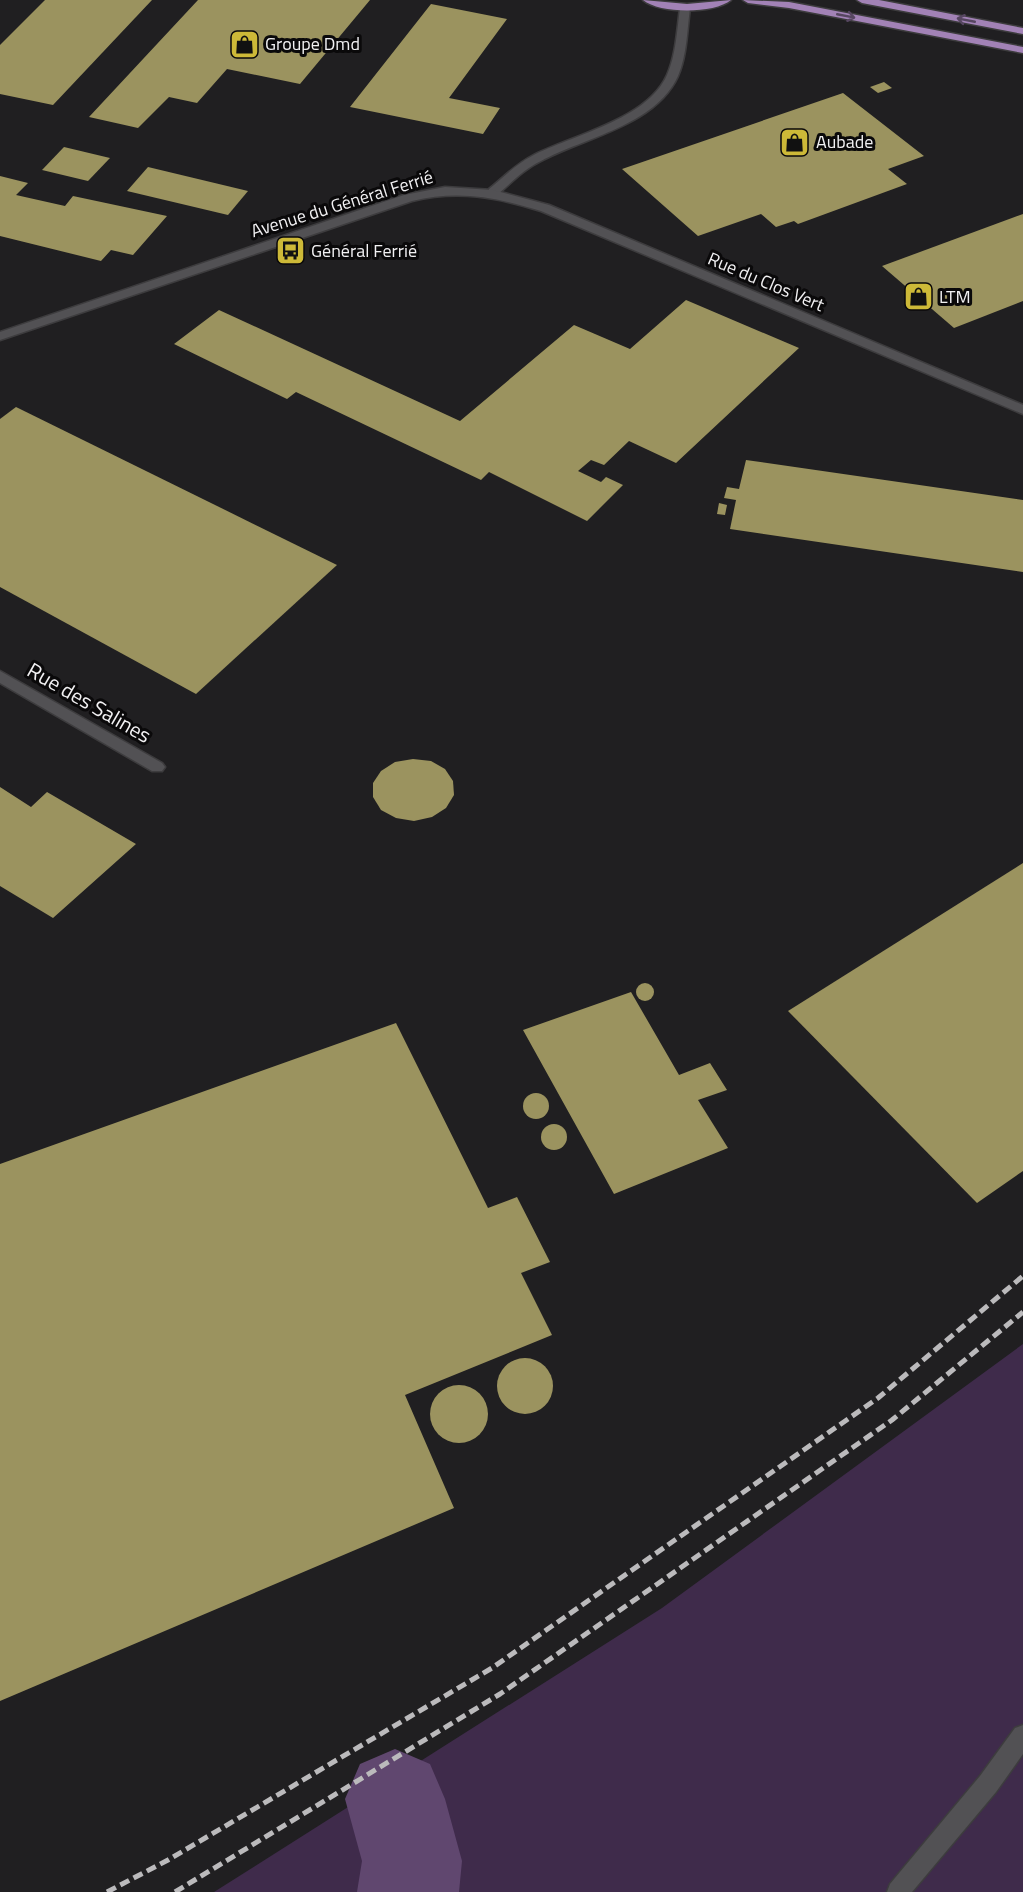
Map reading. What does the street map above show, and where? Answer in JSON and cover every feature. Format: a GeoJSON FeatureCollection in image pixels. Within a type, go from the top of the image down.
{"type":"FeatureCollection","features":[{"type":"Feature","properties":{"kind":"main road"},"geometry":{"type":"LineString","coordinates":[[648,0],[667,6],[685,8],[702,7],[726,0]]}},
{"type":"Feature","properties":{"kind":"main road"},"geometry":{"type":"LineString","coordinates":[[748,0],[789,4],[1023,51]]}},
{"type":"Feature","properties":{"kind":"main road"},"geometry":{"type":"LineString","coordinates":[[862,0],[1023,31]]}},
{"type":"Feature","properties":{"kind":"street"},"geometry":{"type":"LineString","coordinates":[[493,192],[531,161],[597,134],[659,96],[672,77],[685,8]]}},
{"type":"Feature","properties":{"kind":"street","name":"Avenue du Général Ferrié"},"geometry":{"type":"LineString","coordinates":[[0,336],[408,198],[431,192],[454,190],[493,192]]}},
{"type":"Feature","properties":{"kind":"street","name":"Rue du Clos Vert"},"geometry":{"type":"LineString","coordinates":[[493,192],[545,208],[1023,410]]}},
{"type":"Feature","properties":{"kind":"street","name":"Rue des Salines"},"geometry":{"type":"LineString","coordinates":[[0,676],[157,767]]}},
{"type":"Feature","properties":{"kind":"street"},"geometry":{"type":"LineString","coordinates":[[898,1892],[988,1784],[1023,1736]]}},
{"type":"Feature","properties":{"kind":"shaded area"},"geometry":{"type":"Polygon","coordinates":[[[1023,1344],[1023,1892],[214,1892],[662,1608],[1023,1344]]]}},
{"type":"Feature","properties":{"kind":"building"},"geometry":{"type":"Polygon","coordinates":[[[45,0],[152,0],[53,105],[0,94],[0,45],[45,0]]]}},
{"type":"Feature","properties":{"kind":"building"},"geometry":{"type":"Polygon","coordinates":[[[198,0],[370,0],[300,84],[227,69],[197,103],[169,97],[138,128],[89,117],[198,0]]]}},
{"type":"Feature","properties":{"kind":"building"},"geometry":{"type":"Polygon","coordinates":[[[431,4],[507,19],[449,98],[500,108],[483,134],[350,107],[431,4]]]}},
{"type":"Feature","properties":{"kind":"building"},"geometry":{"type":"Polygon","coordinates":[[[884,82],[892,88],[878,93],[870,87],[884,82]]]}},
{"type":"Feature","properties":{"kind":"building"},"geometry":{"type":"Polygon","coordinates":[[[843,93],[924,156],[888,169],[907,184],[798,224],[794,221],[776,227],[761,214],[698,236],[622,169],[843,93]]]}},
{"type":"Feature","properties":{"kind":"building"},"geometry":{"type":"Polygon","coordinates":[[[64,147],[110,158],[88,181],[42,170],[64,147]]]}},
{"type":"Feature","properties":{"kind":"building"},"geometry":{"type":"Polygon","coordinates":[[[148,167],[248,191],[228,215],[127,191],[148,167]]]}},
{"type":"Feature","properties":{"kind":"building"},"geometry":{"type":"Polygon","coordinates":[[[0,176],[28,183],[16,195],[65,206],[73,196],[167,216],[133,255],[111,250],[101,261],[0,236],[0,176]]]}},
{"type":"Feature","properties":{"kind":"building"},"geometry":{"type":"Polygon","coordinates":[[[1023,214],[1023,301],[954,328],[882,266],[1023,214]]]}},
{"type":"Feature","properties":{"kind":"building"},"geometry":{"type":"Polygon","coordinates":[[[686,300],[799,348],[676,463],[629,441],[604,465],[591,460],[578,471],[601,482],[606,477],[623,485],[587,521],[489,472],[481,480],[296,392],[287,399],[174,344],[219,310],[460,421],[574,325],[630,349],[686,300]]]}},
{"type":"Feature","properties":{"kind":"building"},"geometry":{"type":"Polygon","coordinates":[[[16,407],[337,565],[196,694],[0,587],[0,419],[16,407]]]}},
{"type":"Feature","properties":{"kind":"building"},"geometry":{"type":"Polygon","coordinates":[[[746,460],[1023,500],[1023,572],[730,529],[736,500],[724,498],[727,487],[739,489],[746,460]]]}},
{"type":"Feature","properties":{"kind":"building"},"geometry":{"type":"Polygon","coordinates":[[[719,503],[727,505],[725,515],[717,514],[719,503]]]}},
{"type":"Feature","properties":{"kind":"building"},"geometry":{"type":"Polygon","coordinates":[[[413,759],[431,761],[445,769],[453,781],[454,795],[446,808],[432,817],[414,821],[396,818],[381,810],[373,797],[373,783],[381,771],[395,762],[413,759]]]}},
{"type":"Feature","properties":{"kind":"building"},"geometry":{"type":"Polygon","coordinates":[[[0,787],[31,807],[47,792],[136,844],[53,918],[0,886],[0,787]]]}},
{"type":"Feature","properties":{"kind":"building"},"geometry":{"type":"Polygon","coordinates":[[[1023,863],[1023,1171],[977,1203],[788,1011],[1023,863]]]}},
{"type":"Feature","properties":{"kind":"building"},"geometry":{"type":"Polygon","coordinates":[[[645,983],[651,986],[654,992],[651,998],[645,1001],[639,998],[636,992],[639,986],[645,983]]]}},
{"type":"Feature","properties":{"kind":"building"},"geometry":{"type":"Polygon","coordinates":[[[631,992],[679,1075],[710,1063],[727,1090],[698,1100],[728,1148],[614,1194],[523,1030],[631,992]]]}},
{"type":"Feature","properties":{"kind":"building"},"geometry":{"type":"Polygon","coordinates":[[[396,1023],[488,1208],[517,1197],[550,1262],[521,1273],[552,1335],[405,1395],[454,1508],[0,1701],[0,1164],[396,1023]]]}},
{"type":"Feature","properties":{"kind":"building"},"geometry":{"type":"Polygon","coordinates":[[[536,1093],[545,1097],[549,1106],[545,1115],[536,1119],[527,1115],[523,1106],[527,1097],[536,1093]]]}},
{"type":"Feature","properties":{"kind":"building"},"geometry":{"type":"Polygon","coordinates":[[[554,1124],[563,1128],[567,1137],[563,1146],[554,1150],[545,1146],[541,1137],[545,1128],[554,1124]]]}},
{"type":"Feature","properties":{"kind":"building"},"geometry":{"type":"Polygon","coordinates":[[[520,1358],[530,1358],[545,1366],[551,1375],[553,1386],[551,1397],[545,1406],[530,1414],[520,1414],[509,1409],[502,1402],[497,1391],[497,1381],[502,1370],[509,1363],[520,1358]]]}},
{"type":"Feature","properties":{"kind":"building"},"geometry":{"type":"Polygon","coordinates":[[[459,1385],[475,1390],[483,1398],[488,1414],[483,1430],[475,1438],[459,1443],[443,1438],[435,1430],[430,1414],[435,1398],[443,1390],[459,1385]]]}},
{"type":"Feature","properties":{"kind":"waterway"},"geometry":{"type":"LineString","coordinates":[[395,1799],[412,1861],[408,1892]]}},
{"type":"Feature","properties":{"kind":"railway"},"geometry":{"type":"LineString","coordinates":[[107,1892],[168,1860],[492,1668],[878,1398],[1023,1276]]}},
{"type":"Feature","properties":{"kind":"railway"},"geometry":{"type":"LineString","coordinates":[[175,1892],[500,1694],[892,1420],[1023,1312]]}},
{"type":"Feature","properties":{"kind":"place","name":"Groupe Dmd"},"geometry":{"type":"Point","coordinates":[244,44]}},
{"type":"Feature","properties":{"kind":"place","name":"Aubade"},"geometry":{"type":"Point","coordinates":[795,142]}},
{"type":"Feature","properties":{"kind":"place","name":"Général Ferrié"},"geometry":{"type":"Point","coordinates":[290,251]}},
{"type":"Feature","properties":{"kind":"place","name":"LTM"},"geometry":{"type":"Point","coordinates":[918,297]}}]}
